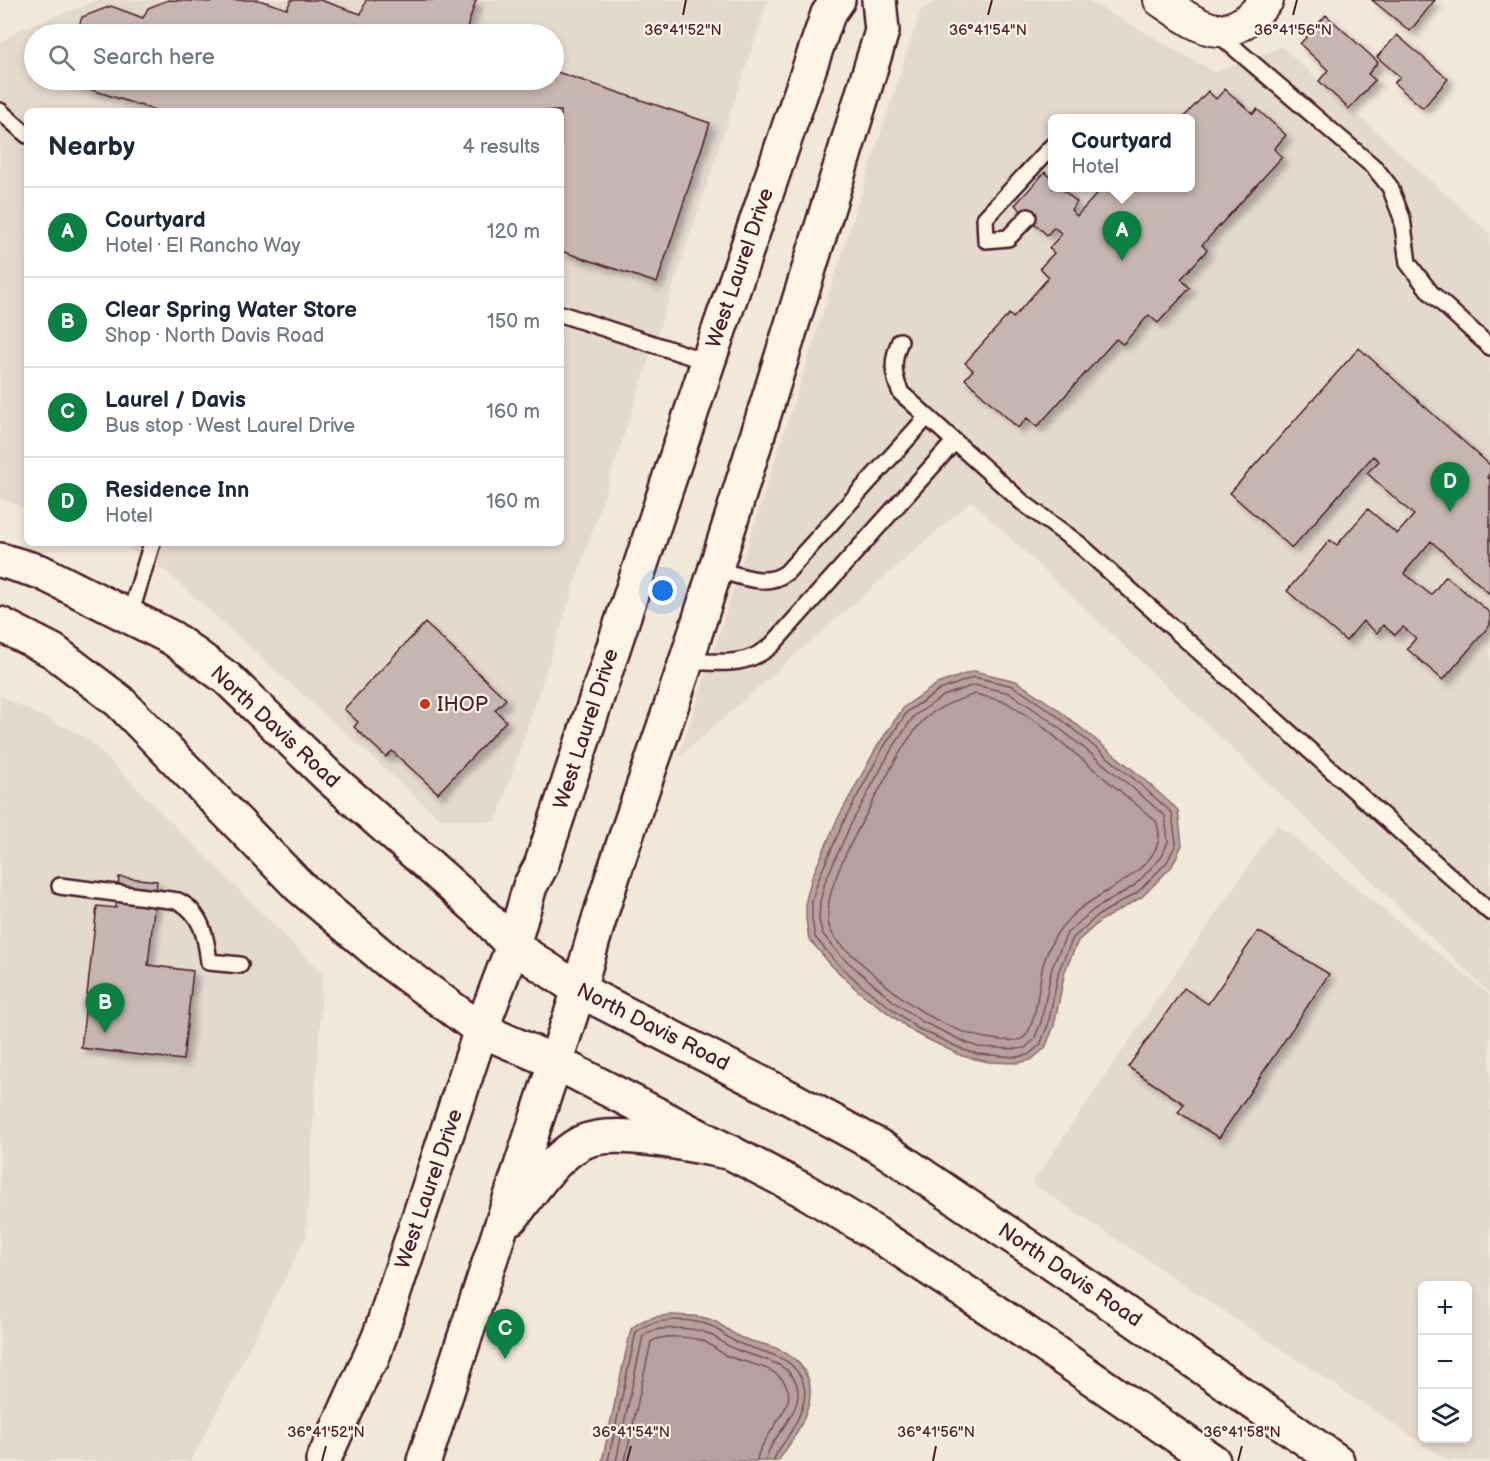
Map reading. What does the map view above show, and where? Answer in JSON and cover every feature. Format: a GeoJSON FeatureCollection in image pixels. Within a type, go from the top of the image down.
{"type":"FeatureCollection","features":[{"type":"Feature","properties":{"kind":"main road","name":"West Laurel Drive"},"geometry":{"type":"LineString","coordinates":[[340,1461],[482,1030],[513,946],[530,886],[541,866],[708,362],[828,14],[837,0]]}},
{"type":"Feature","properties":{"kind":"main road"},"geometry":{"type":"LineString","coordinates":[[424,1461],[579,990],[593,934],[686,661],[780,364],[882,31],[879,0]]}},
{"type":"Feature","properties":{"kind":"main road","name":"North Davis Road"},"geometry":{"type":"LineString","coordinates":[[0,560],[41,572],[172,638],[228,679],[329,777],[479,910],[513,946],[579,990],[882,1148],[1105,1299],[1337,1461]]}},
{"type":"Feature","properties":{"kind":"main road"},"geometry":{"type":"LineString","coordinates":[[0,624],[53,651],[119,701],[300,887],[389,962],[482,1030],[555,1062],[732,1153],[805,1191],[878,1234],[1213,1461]]}},
{"type":"Feature","properties":{"kind":"main road"},"geometry":{"type":"LineString","coordinates":[[501,1230],[560,1159],[583,1142],[614,1136],[661,1140],[732,1153]]}},
{"type":"Feature","properties":{"kind":"main road"},"geometry":{"type":"LineString","coordinates":[[323,1461],[381,1333]]}},
{"type":"Feature","properties":{"kind":"street"},"geometry":{"type":"LineString","coordinates":[[1160,0],[1199,25],[1224,31],[1245,22],[1268,0]]}},
{"type":"Feature","properties":{"kind":"lane"},"geometry":{"type":"LineString","coordinates":[[1214,30],[1375,168],[1390,187],[1402,218],[1408,263],[1430,292],[1490,347]]}},
{"type":"Feature","properties":{"kind":"lane"},"geometry":{"type":"LineString","coordinates":[[0,111],[24,132]]}},
{"type":"Feature","properties":{"kind":"lane"},"geometry":{"type":"LineString","coordinates":[[1028,217],[1008,238],[986,240],[985,218],[1048,150]]}},
{"type":"Feature","properties":{"kind":"lane"},"geometry":{"type":"LineString","coordinates":[[564,315],[708,362]]}},
{"type":"Feature","properties":{"kind":"lane"},"geometry":{"type":"LineString","coordinates":[[900,341],[893,367],[896,383],[901,393],[1022,502],[1079,544],[1490,912]]}},
{"type":"Feature","properties":{"kind":"lane"},"geometry":{"type":"LineString","coordinates":[[715,569],[758,580],[769,581],[779,578],[787,572],[927,417]]}},
{"type":"Feature","properties":{"kind":"lane"},"geometry":{"type":"LineString","coordinates":[[686,661],[743,661],[761,654],[772,645],[954,442]]}},
{"type":"Feature","properties":{"kind":"lane"},"geometry":{"type":"LineString","coordinates":[[129,618],[151,546]]}},
{"type":"Feature","properties":{"kind":"lane"},"geometry":{"type":"LineString","coordinates":[[60,886],[170,898],[185,904],[196,916],[204,933],[209,962],[240,965]]}},
{"type":"Feature","properties":{"kind":"shaded area"},"geometry":{"type":"Polygon","coordinates":[[[99,0],[768,0],[496,822],[439,818],[168,573],[126,546],[564,546],[564,108],[24,108],[24,507],[0,499],[0,43],[24,28],[24,90],[564,90],[564,24],[34,24],[99,0]]]}},
{"type":"Feature","properties":{"kind":"shaded area"},"geometry":{"type":"Polygon","coordinates":[[[941,0],[1087,0],[1215,72],[1282,47],[1490,234],[1490,993],[971,501],[679,757],[921,9],[941,0]]]}},
{"type":"Feature","properties":{"kind":"shaded area"},"geometry":{"type":"Polygon","coordinates":[[[0,696],[87,738],[323,974],[306,1237],[191,1461],[0,1461],[0,696]]]}},
{"type":"Feature","properties":{"kind":"shaded area"},"geometry":{"type":"Polygon","coordinates":[[[1277,824],[1490,995],[1490,1461],[1449,1461],[1422,1443],[1472,1443],[1472,1281],[1418,1281],[1418,1440],[1032,1183],[1277,824]]]}},
{"type":"Feature","properties":{"kind":"water"},"geometry":{"type":"Polygon","coordinates":[[[974,671],[1016,681],[1056,708],[1137,773],[1178,810],[1182,845],[1172,866],[1142,897],[1100,921],[1078,941],[1065,971],[1054,1026],[1045,1048],[1031,1060],[1017,1063],[989,1062],[962,1056],[915,1033],[857,990],[831,965],[809,939],[806,919],[806,900],[812,877],[837,820],[878,745],[904,707],[937,684],[974,671]]]}},
{"type":"Feature","properties":{"kind":"water"},"geometry":{"type":"Polygon","coordinates":[[[673,1315],[709,1319],[742,1338],[782,1351],[798,1362],[807,1375],[810,1389],[809,1403],[796,1433],[778,1461],[602,1461],[631,1329],[650,1318],[673,1315]]]}},
{"type":"Feature","properties":{"kind":"building"},"geometry":{"type":"Polygon","coordinates":[[[168,0],[212,2],[212,0],[259,0],[287,9],[291,0],[320,0],[361,14],[366,0],[476,0],[468,24],[80,24],[82,17],[111,6],[143,18],[148,8],[168,0]]]}},
{"type":"Feature","properties":{"kind":"building"},"geometry":{"type":"Polygon","coordinates":[[[1372,0],[1435,0],[1410,31],[1372,0]]]}},
{"type":"Feature","properties":{"kind":"building"},"geometry":{"type":"Polygon","coordinates":[[[1326,15],[1378,62],[1368,74],[1375,80],[1349,109],[1319,81],[1328,70],[1300,44],[1326,15]]]}},
{"type":"Feature","properties":{"kind":"building"},"geometry":{"type":"Polygon","coordinates":[[[1397,35],[1448,79],[1423,108],[1394,83],[1400,77],[1377,57],[1397,35]]]}},
{"type":"Feature","properties":{"kind":"building"},"geometry":{"type":"Polygon","coordinates":[[[564,74],[710,123],[657,283],[564,252],[564,108],[148,108],[93,90],[564,90],[564,74]]]}},
{"type":"Feature","properties":{"kind":"building"},"geometry":{"type":"Polygon","coordinates":[[[1225,89],[1253,114],[1257,109],[1286,135],[1274,149],[1282,157],[1202,245],[1207,250],[1181,279],[1190,288],[1158,323],[1149,315],[1123,344],[1116,339],[1037,427],[1027,418],[1018,428],[965,379],[973,370],[965,363],[1009,314],[1013,318],[1049,277],[1040,268],[1054,253],[1049,248],[1062,234],[1054,227],[1047,235],[1015,205],[1045,172],[1048,175],[1048,192],[1066,192],[1077,202],[1071,210],[1077,216],[1098,192],[1195,192],[1195,114],[1187,114],[1208,91],[1216,99],[1225,89]]]}},
{"type":"Feature","properties":{"kind":"building"},"geometry":{"type":"Polygon","coordinates":[[[1359,348],[1490,465],[1490,473],[1487,477],[1490,479],[1490,594],[1431,541],[1404,573],[1431,595],[1446,576],[1490,613],[1490,625],[1443,680],[1407,649],[1416,638],[1403,627],[1395,635],[1383,625],[1377,633],[1363,621],[1346,641],[1287,591],[1330,540],[1337,545],[1368,509],[1397,534],[1414,515],[1367,473],[1379,461],[1373,456],[1292,548],[1230,493],[1359,348]]]}},
{"type":"Feature","properties":{"kind":"building","name":"IHOP"},"geometry":{"type":"Polygon","coordinates":[[[425,623],[506,699],[495,710],[506,721],[438,793],[392,751],[386,757],[354,727],[358,722],[344,709],[425,623]]]}},
{"type":"Feature","properties":{"kind":"building"},"geometry":{"type":"Polygon","coordinates":[[[119,877],[157,881],[148,965],[193,971],[183,1060],[81,1048],[97,906],[116,908],[119,877]]]}},
{"type":"Feature","properties":{"kind":"building"},"geometry":{"type":"Polygon","coordinates":[[[1258,931],[1329,974],[1219,1138],[1178,1112],[1184,1104],[1128,1067],[1184,988],[1208,1004],[1258,931]]]}},
{"type":"Feature","properties":{"kind":"place","name":"Courtyard"},"geometry":{"type":"Point","coordinates":[1122,261]}},
{"type":"Feature","properties":{"kind":"place","name":"Residence Inn"},"geometry":{"type":"Point","coordinates":[1450,512]}},
{"type":"Feature","properties":{"kind":"place","name":"IHOP"},"geometry":{"type":"Point","coordinates":[425,704]}},
{"type":"Feature","properties":{"kind":"place","name":"Clear Spring Water Store"},"geometry":{"type":"Point","coordinates":[105,1033]}},
{"type":"Feature","properties":{"kind":"place","name":"Laurel / Davis"},"geometry":{"type":"Point","coordinates":[505,1359]}}]}
